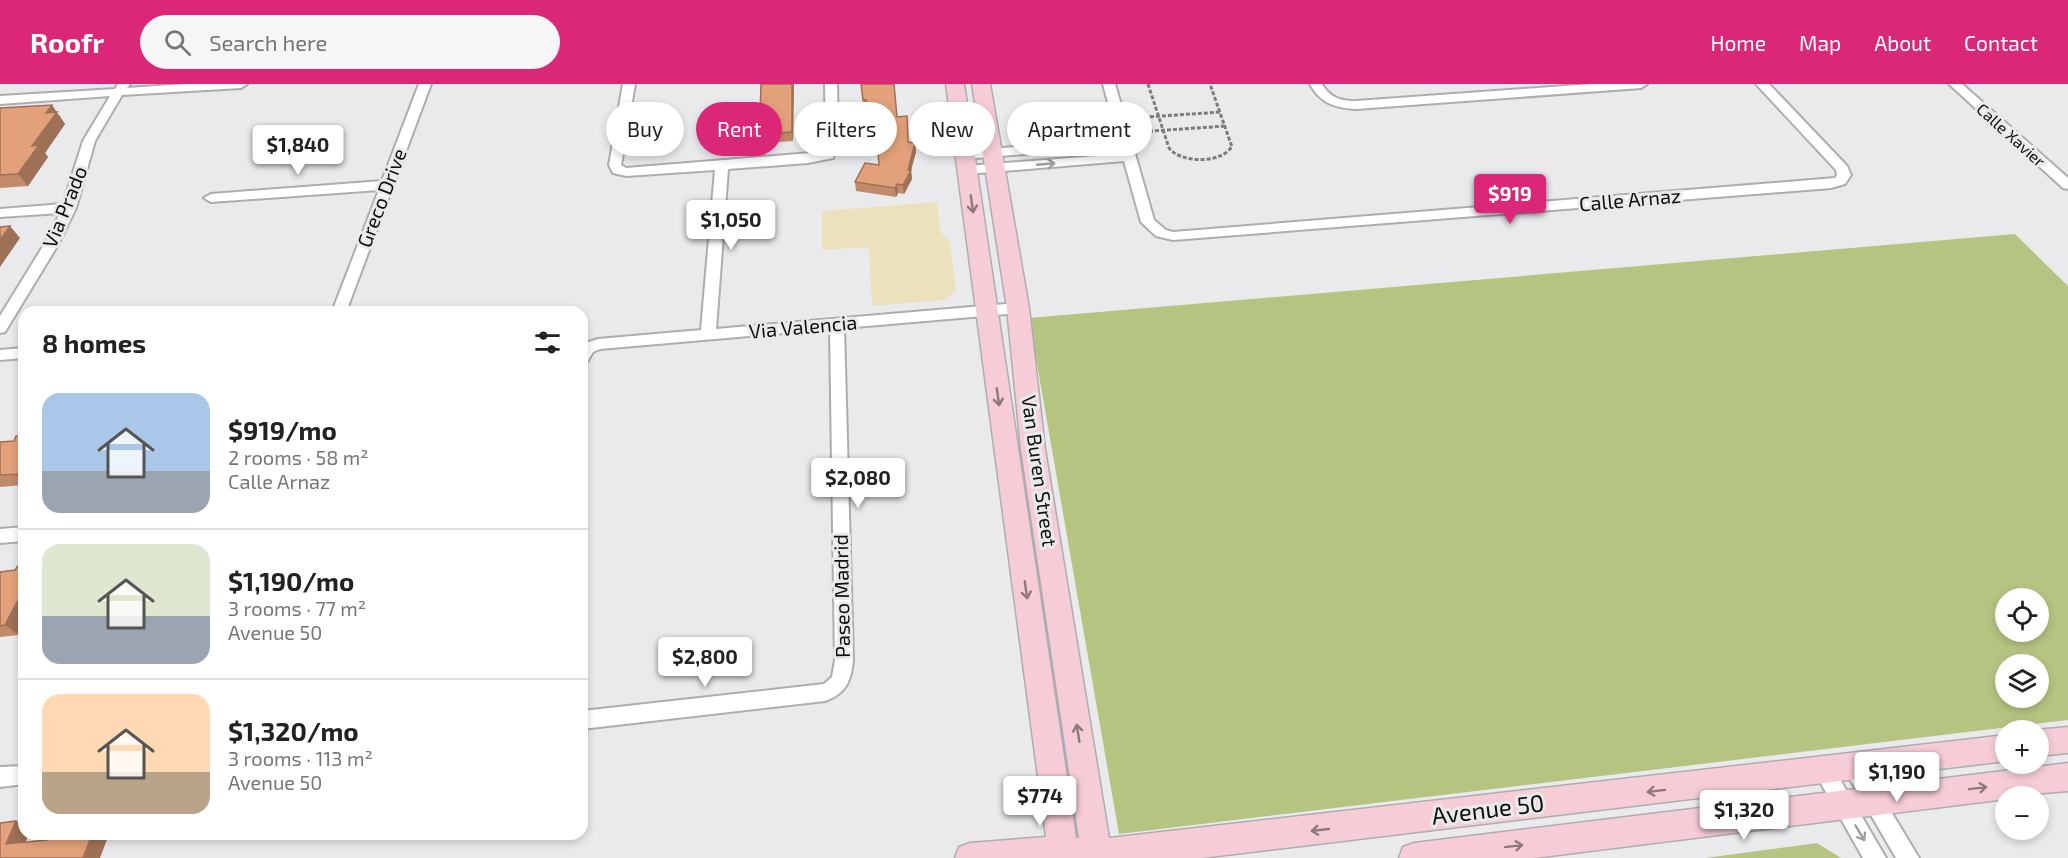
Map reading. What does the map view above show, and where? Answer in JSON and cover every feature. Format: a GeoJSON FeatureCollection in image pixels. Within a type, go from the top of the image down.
{"type":"FeatureCollection","features":[{"type":"Feature","properties":{"kind":"street"},"geometry":{"type":"LineString","coordinates":[[0,100],[122,88],[241,84]]}},
{"type":"Feature","properties":{"kind":"street","name":"Greco Drive"},"geometry":{"type":"LineString","coordinates":[[341,306],[425,84]]}},
{"type":"Feature","properties":{"kind":"street"},"geometry":{"type":"LineString","coordinates":[[629,84],[615,165],[618,170],[632,171],[808,159],[828,155],[832,143],[831,84]]}},
{"type":"Feature","properties":{"kind":"street","name":"Van Buren Street"},"geometry":{"type":"LineString","coordinates":[[955,84],[1064,855]]}},
{"type":"Feature","properties":{"kind":"street","name":"Van Buren Street"},"geometry":{"type":"LineString","coordinates":[[981,84],[1018,308],[1033,449],[1097,856]]}},
{"type":"Feature","properties":{"kind":"street"},"geometry":{"type":"LineString","coordinates":[[1108,84],[1114,102]]}},
{"type":"Feature","properties":{"kind":"street"},"geometry":{"type":"LineString","coordinates":[[1316,84],[1325,99],[1356,105],[1641,84]]}},
{"type":"Feature","properties":{"kind":"street","name":"Calle Arnaz"},"geometry":{"type":"LineString","coordinates":[[1130,157],[1148,222],[1161,233],[1173,236],[1819,185],[1840,181],[1844,176],[1842,169],[1762,84]]}},
{"type":"Feature","properties":{"kind":"street","name":"Calle Xavier"},"geometry":{"type":"LineString","coordinates":[[1955,84],[2068,185]]}},
{"type":"Feature","properties":{"kind":"street","name":"Via Prado"},"geometry":{"type":"LineString","coordinates":[[0,328],[39,267],[69,208],[89,141],[122,88]]}},
{"type":"Feature","properties":{"kind":"street"},"geometry":{"type":"LineString","coordinates":[[994,160],[1018,156]]}},
{"type":"Feature","properties":{"kind":"street"},"geometry":{"type":"LineString","coordinates":[[966,162],[1130,157]]}},
{"type":"Feature","properties":{"kind":"street"},"geometry":{"type":"LineString","coordinates":[[708,335],[722,165]]}},
{"type":"Feature","properties":{"kind":"street"},"geometry":{"type":"LineString","coordinates":[[211,198],[387,185]]}},
{"type":"Feature","properties":{"kind":"street"},"geometry":{"type":"LineString","coordinates":[[0,213],[69,208]]}},
{"type":"Feature","properties":{"kind":"street","name":"Via Valencia"},"geometry":{"type":"LineString","coordinates":[[588,351],[598,344],[1018,308]]}},
{"type":"Feature","properties":{"kind":"street","name":"Paseo Madrid"},"geometry":{"type":"LineString","coordinates":[[588,719],[808,696],[826,693],[838,686],[843,676],[844,660],[837,324]]}},
{"type":"Feature","properties":{"kind":"street"},"geometry":{"type":"LineString","coordinates":[[0,355],[18,354]]}},
{"type":"Feature","properties":{"kind":"street"},"geometry":{"type":"LineString","coordinates":[[0,536],[18,534]]}},
{"type":"Feature","properties":{"kind":"street"},"geometry":{"type":"LineString","coordinates":[[2049,742],[2068,740]]}},
{"type":"Feature","properties":{"kind":"street","name":"Avenue 50"},"geometry":{"type":"LineString","coordinates":[[970,858],[1032,851],[1097,856],[1995,749]]}},
{"type":"Feature","properties":{"kind":"street"},"geometry":{"type":"LineString","coordinates":[[1839,769],[1874,802],[1908,858]]}},
{"type":"Feature","properties":{"kind":"street"},"geometry":{"type":"LineString","coordinates":[[1839,769],[1844,805],[1875,858]]}},
{"type":"Feature","properties":{"kind":"street"},"geometry":{"type":"LineString","coordinates":[[0,777],[18,776]]}},
{"type":"Feature","properties":{"kind":"street","name":"Avenue 50"},"geometry":{"type":"LineString","coordinates":[[1414,858],[2068,777]]}},
{"type":"Feature","properties":{"kind":"path"},"geometry":{"type":"LineString","coordinates":[[1148,84],[1169,148],[1173,153],[1191,159],[1221,156],[1232,147],[1210,84]]}},
{"type":"Feature","properties":{"kind":"path"},"geometry":{"type":"LineString","coordinates":[[1152,116],[1221,112]]}},
{"type":"Feature","properties":{"kind":"path"},"geometry":{"type":"LineString","coordinates":[[1152,132],[1226,126]]}},
{"type":"Feature","properties":{"kind":"green space"},"geometry":{"type":"Polygon","coordinates":[[[2015,234],[2068,286],[2068,720],[2049,722],[2049,720],[1995,720],[1995,729],[1119,834],[1029,318],[2015,234]]]}},
{"type":"Feature","properties":{"kind":"green space"},"geometry":{"type":"Polygon","coordinates":[[[1817,843],[1841,858],[1705,858],[1817,843]]]}},
{"type":"Feature","properties":{"kind":"sand"},"geometry":{"type":"Polygon","coordinates":[[[937,202],[940,231],[950,243],[956,290],[945,300],[872,306],[869,247],[822,250],[822,211],[937,202]]]}},
{"type":"Feature","properties":{"kind":"building"},"geometry":{"type":"Polygon","coordinates":[[[761,84],[792,84],[792,132],[782,133],[782,102],[760,102],[761,84]]]}},
{"type":"Feature","properties":{"kind":"building"},"geometry":{"type":"Polygon","coordinates":[[[861,84],[894,84],[896,102],[863,100],[861,84]]]}},
{"type":"Feature","properties":{"kind":"building"},"geometry":{"type":"Polygon","coordinates":[[[52,105],[46,113],[57,112],[32,146],[39,145],[18,174],[0,175],[0,108],[52,105]]]}},
{"type":"Feature","properties":{"kind":"building"},"geometry":{"type":"Polygon","coordinates":[[[907,116],[909,156],[912,156],[908,170],[911,170],[903,185],[897,184],[895,188],[855,182],[865,163],[879,165],[878,156],[897,156],[897,117],[907,116]]]}},
{"type":"Feature","properties":{"kind":"building"},"geometry":{"type":"Polygon","coordinates":[[[10,226],[0,240],[0,227],[10,226]]]}},
{"type":"Feature","properties":{"kind":"building"},"geometry":{"type":"Polygon","coordinates":[[[18,436],[18,474],[0,475],[0,442],[14,441],[18,436]]]}},
{"type":"Feature","properties":{"kind":"building"},"geometry":{"type":"Polygon","coordinates":[[[18,566],[18,602],[5,625],[0,626],[0,572],[15,570],[18,566]]]}},
{"type":"Feature","properties":{"kind":"building"},"geometry":{"type":"Polygon","coordinates":[[[16,821],[6,844],[47,840],[90,840],[83,858],[0,858],[0,823],[16,821]]]}}]}
